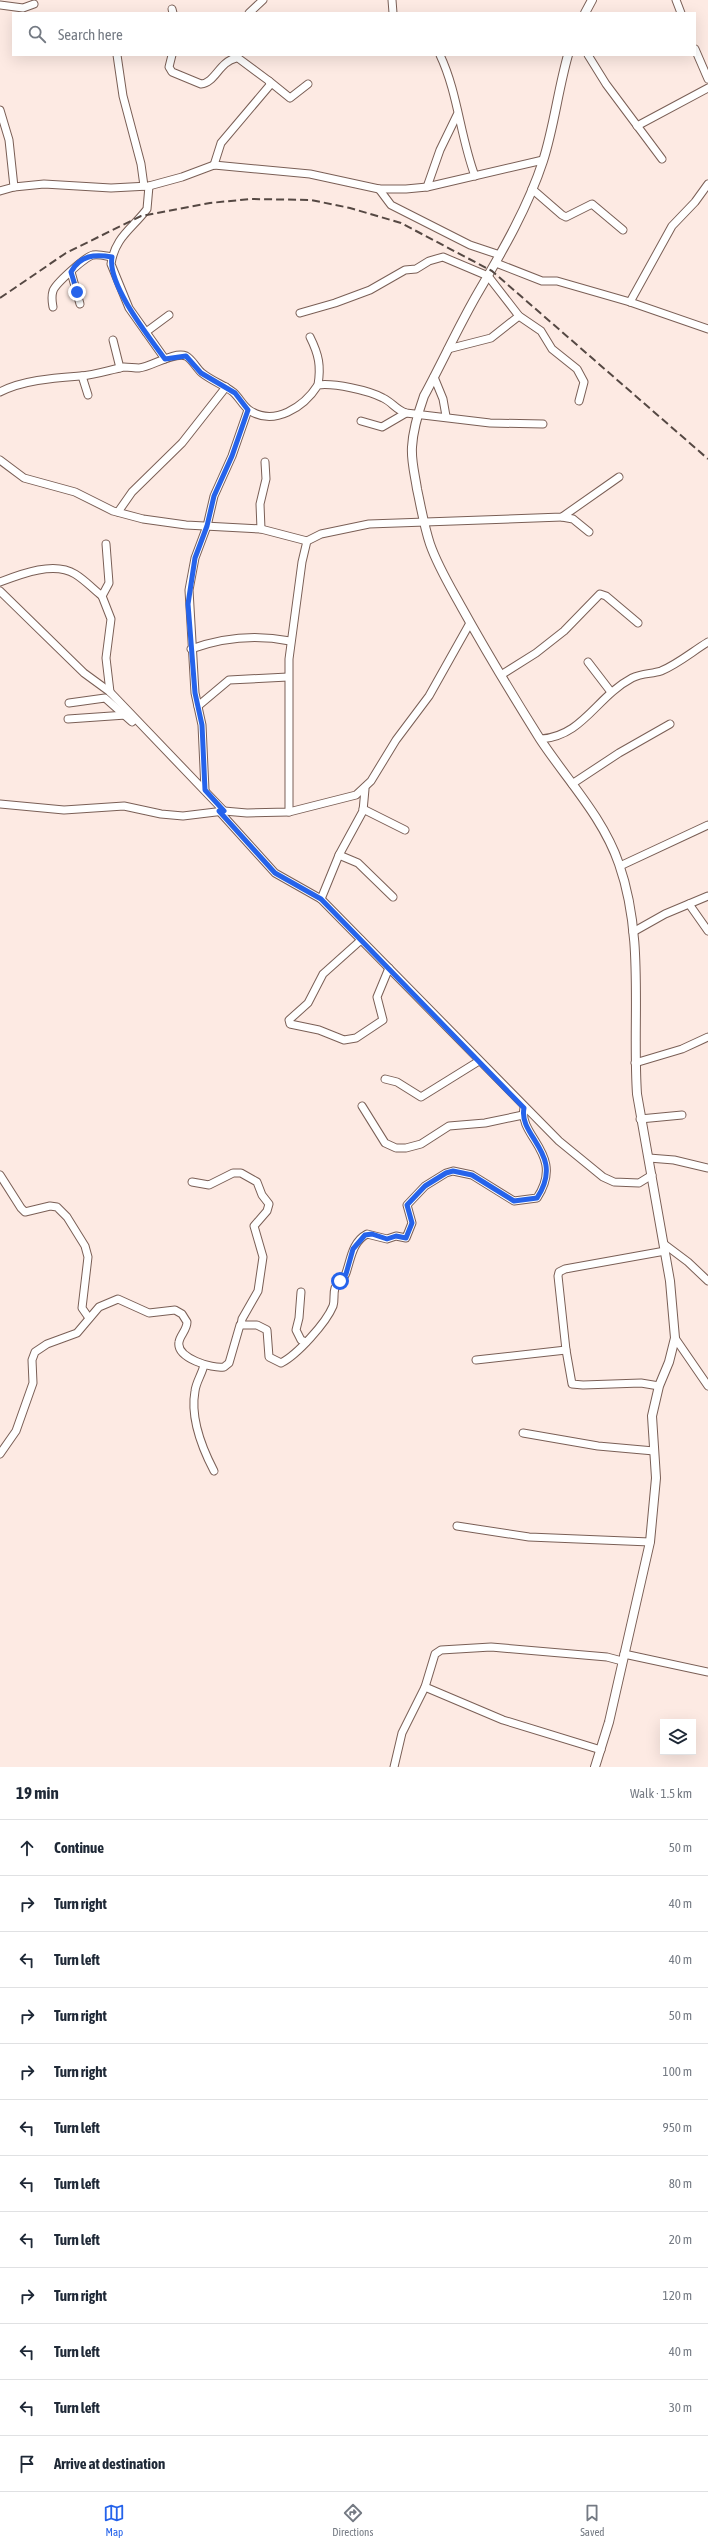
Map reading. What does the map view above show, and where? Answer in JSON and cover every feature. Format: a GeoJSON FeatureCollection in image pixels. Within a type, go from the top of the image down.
{"type":"FeatureCollection","features":[{"type":"Feature","properties":{"kind":"main road"},"geometry":{"type":"LineString","coordinates":[[586,12],[592,0]]}},
{"type":"Feature","properties":{"kind":"main road"},"geometry":{"type":"LineString","coordinates":[[568,56],[559,85],[543,160],[532,189],[496,263],[448,349],[417,413],[411,450],[423,520],[430,545],[470,623],[501,675],[541,739],[595,816],[613,848],[620,866],[633,932],[637,982],[635,1063],[640,1119],[649,1158],[664,1247],[674,1310],[675,1338],[669,1362],[659,1386],[652,1416],[656,1492],[650,1542],[609,1722],[595,1767]]}},
{"type":"Feature","properties":{"kind":"street"},"geometry":{"type":"LineString","coordinates":[[250,12],[263,0]]}},
{"type":"Feature","properties":{"kind":"street"},"geometry":{"type":"LineString","coordinates":[[392,0],[393,12]]}},
{"type":"Feature","properties":{"kind":"street"},"geometry":{"type":"LineString","coordinates":[[676,0],[681,12]]}},
{"type":"Feature","properties":{"kind":"street"},"geometry":{"type":"LineString","coordinates":[[0,5],[23,8],[34,4]]}},
{"type":"Feature","properties":{"kind":"street"},"geometry":{"type":"LineString","coordinates":[[696,51],[706,69],[708,79]]}},
{"type":"Feature","properties":{"kind":"street"},"geometry":{"type":"LineString","coordinates":[[117,56],[123,96],[147,186],[147,209],[128,227],[112,257],[111,264],[129,308],[165,359]]}},
{"type":"Feature","properties":{"kind":"street"},"geometry":{"type":"LineString","coordinates":[[172,56],[169,67],[172,72],[201,84],[208,81],[224,63],[235,57],[290,98],[308,84]]}},
{"type":"Feature","properties":{"kind":"street"},"geometry":{"type":"LineString","coordinates":[[440,56],[451,78],[457,115],[475,176]]}},
{"type":"Feature","properties":{"kind":"street"},"geometry":{"type":"LineString","coordinates":[[589,56],[637,126],[662,159]]}},
{"type":"Feature","properties":{"kind":"street"},"geometry":{"type":"LineString","coordinates":[[214,165],[221,143],[268,88],[269,82]]}},
{"type":"Feature","properties":{"kind":"street"},"geometry":{"type":"LineString","coordinates":[[637,126],[708,88]]}},
{"type":"Feature","properties":{"kind":"street"},"geometry":{"type":"LineString","coordinates":[[0,113],[9,140],[14,187]]}},
{"type":"Feature","properties":{"kind":"street"},"geometry":{"type":"LineString","coordinates":[[427,187],[440,150],[457,115]]}},
{"type":"Feature","properties":{"kind":"street"},"geometry":{"type":"LineString","coordinates":[[0,191],[14,187],[44,184],[111,188],[147,186],[182,177],[214,165],[310,174],[379,189],[427,187],[543,160]]}},
{"type":"Feature","properties":{"kind":"street"},"geometry":{"type":"LineString","coordinates":[[630,302],[672,226],[695,202],[708,184]]}},
{"type":"Feature","properties":{"kind":"street"},"geometry":{"type":"LineString","coordinates":[[379,189],[391,205],[470,245],[500,255]]}},
{"type":"Feature","properties":{"kind":"street"},"geometry":{"type":"LineString","coordinates":[[532,189],[566,217],[592,204],[623,230]]}},
{"type":"Feature","properties":{"kind":"street"},"geometry":{"type":"LineString","coordinates":[[53,307],[51,298],[54,288],[71,272],[77,264],[90,256],[112,257]]}},
{"type":"Feature","properties":{"kind":"street"},"geometry":{"type":"LineString","coordinates":[[300,313],[336,303],[370,290],[405,270],[416,269],[438,258],[451,260],[488,276],[519,316],[541,331],[552,349],[582,375],[584,382],[579,401]]}},
{"type":"Feature","properties":{"kind":"street"},"geometry":{"type":"LineString","coordinates":[[496,263],[542,281],[557,281],[630,302],[708,329]]}},
{"type":"Feature","properties":{"kind":"street"},"geometry":{"type":"LineString","coordinates":[[71,272],[80,304]]}},
{"type":"Feature","properties":{"kind":"street"},"geometry":{"type":"LineString","coordinates":[[146,332],[170,315]]}},
{"type":"Feature","properties":{"kind":"street"},"geometry":{"type":"LineString","coordinates":[[448,349],[491,338],[519,316]]}},
{"type":"Feature","properties":{"kind":"street"},"geometry":{"type":"LineString","coordinates":[[0,392],[16,386],[63,377],[82,376],[120,368],[144,367],[165,359],[186,356],[201,373],[226,387],[248,410],[266,417],[282,414],[307,400],[318,385],[321,367],[318,352],[310,338]]}},
{"type":"Feature","properties":{"kind":"street"},"geometry":{"type":"LineString","coordinates":[[113,340],[120,368]]}},
{"type":"Feature","properties":{"kind":"street"},"geometry":{"type":"LineString","coordinates":[[82,376],[88,395]]}},
{"type":"Feature","properties":{"kind":"street"},"geometry":{"type":"LineString","coordinates":[[434,377],[443,399],[446,416]]}},
{"type":"Feature","properties":{"kind":"street"},"geometry":{"type":"LineString","coordinates":[[318,385],[332,384],[384,398],[398,411],[406,413],[446,416],[490,423],[543,424]]}},
{"type":"Feature","properties":{"kind":"street"},"geometry":{"type":"LineString","coordinates":[[118,512],[132,492],[182,442],[226,387]]}},
{"type":"Feature","properties":{"kind":"street"},"geometry":{"type":"LineString","coordinates":[[205,790],[202,725],[198,706],[191,649],[188,590],[195,558],[207,526],[214,496],[232,456],[248,410]]}},
{"type":"Feature","properties":{"kind":"street"},"geometry":{"type":"LineString","coordinates":[[361,421],[382,427],[406,413]]}},
{"type":"Feature","properties":{"kind":"street"},"geometry":{"type":"LineString","coordinates":[[0,460],[24,478],[75,492],[118,512],[143,519],[207,526],[261,529],[307,541],[321,534],[369,524],[423,520],[562,517],[573,519],[589,532]]}},
{"type":"Feature","properties":{"kind":"street"},"geometry":{"type":"LineString","coordinates":[[261,529],[260,504],[266,479],[265,462]]}},
{"type":"Feature","properties":{"kind":"street"},"geometry":{"type":"LineString","coordinates":[[562,517],[619,477]]}},
{"type":"Feature","properties":{"kind":"street"},"geometry":{"type":"LineString","coordinates":[[289,812],[288,676],[290,641],[307,541]]}},
{"type":"Feature","properties":{"kind":"street"},"geometry":{"type":"LineString","coordinates":[[102,596],[109,582],[106,544]]}},
{"type":"Feature","properties":{"kind":"street"},"geometry":{"type":"LineString","coordinates":[[0,582],[30,572],[62,570],[74,574],[102,596],[110,619],[106,658],[110,692]]}},
{"type":"Feature","properties":{"kind":"street"},"geometry":{"type":"LineString","coordinates":[[0,591],[84,673],[110,692],[205,790],[221,811],[275,873],[321,899],[479,1061],[523,1112],[603,1178],[628,1184],[639,1183],[652,1175]]}},
{"type":"Feature","properties":{"kind":"street"},"geometry":{"type":"LineString","coordinates":[[501,675],[536,653],[564,631],[600,594],[606,596],[638,623]]}},
{"type":"Feature","properties":{"kind":"street"},"geometry":{"type":"LineString","coordinates":[[0,804],[64,810],[124,806],[161,814],[183,816],[221,811],[247,813],[289,812],[356,795],[365,789],[396,740],[429,696],[470,623]]}},
{"type":"Feature","properties":{"kind":"street"},"geometry":{"type":"LineString","coordinates":[[191,649],[240,637],[271,637],[290,641]]}},
{"type":"Feature","properties":{"kind":"street"},"geometry":{"type":"LineString","coordinates":[[541,739],[562,736],[571,731],[611,692],[632,678],[668,667],[708,642]]}},
{"type":"Feature","properties":{"kind":"street"},"geometry":{"type":"LineString","coordinates":[[588,662],[611,692]]}},
{"type":"Feature","properties":{"kind":"street"},"geometry":{"type":"LineString","coordinates":[[198,706],[229,680],[288,676]]}},
{"type":"Feature","properties":{"kind":"street"},"geometry":{"type":"LineString","coordinates":[[69,702],[105,698],[138,725],[142,725]]}},
{"type":"Feature","properties":{"kind":"street"},"geometry":{"type":"LineString","coordinates":[[68,719],[126,716]]}},
{"type":"Feature","properties":{"kind":"street"},"geometry":{"type":"LineString","coordinates":[[572,784],[625,749],[670,724]]}},
{"type":"Feature","properties":{"kind":"street"},"geometry":{"type":"LineString","coordinates":[[321,899],[339,855],[363,809],[365,789]]}},
{"type":"Feature","properties":{"kind":"street"},"geometry":{"type":"LineString","coordinates":[[363,809],[405,830]]}},
{"type":"Feature","properties":{"kind":"street"},"geometry":{"type":"LineString","coordinates":[[620,866],[708,825]]}},
{"type":"Feature","properties":{"kind":"street"},"geometry":{"type":"LineString","coordinates":[[339,855],[358,863],[393,897]]}},
{"type":"Feature","properties":{"kind":"street"},"geometry":{"type":"LineString","coordinates":[[633,932],[665,914],[708,896]]}},
{"type":"Feature","properties":{"kind":"street"},"geometry":{"type":"LineString","coordinates":[[689,904],[708,931]]}},
{"type":"Feature","properties":{"kind":"street"},"geometry":{"type":"LineString","coordinates":[[361,940],[323,974],[308,1003],[290,1020],[290,1024],[319,1030],[344,1040],[356,1038],[375,1027],[383,1020],[377,997],[389,968]]}},
{"type":"Feature","properties":{"kind":"street"},"geometry":{"type":"LineString","coordinates":[[635,1063],[682,1049],[708,1037]]}},
{"type":"Feature","properties":{"kind":"street"},"geometry":{"type":"LineString","coordinates":[[385,1079],[397,1082],[421,1097],[479,1061]]}},
{"type":"Feature","properties":{"kind":"street"},"geometry":{"type":"LineString","coordinates":[[362,1106],[385,1143],[396,1148],[406,1148],[421,1144],[449,1126],[485,1123],[523,1112]]}},
{"type":"Feature","properties":{"kind":"street"},"geometry":{"type":"LineString","coordinates":[[242,1325],[265,1327],[267,1334],[268,1354],[271,1360],[278,1363],[284,1362],[313,1336],[327,1317],[333,1307],[335,1288],[346,1274],[353,1249],[362,1237],[367,1234],[387,1239],[396,1236],[406,1238],[412,1223],[407,1205],[425,1186],[446,1173],[458,1171],[472,1175],[514,1201],[537,1198],[545,1181],[544,1161],[541,1148],[523,1112]]}},
{"type":"Feature","properties":{"kind":"street"},"geometry":{"type":"LineString","coordinates":[[640,1119],[682,1115]]}},
{"type":"Feature","properties":{"kind":"street"},"geometry":{"type":"LineString","coordinates":[[649,1158],[674,1160],[708,1168]]}},
{"type":"Feature","properties":{"kind":"street"},"geometry":{"type":"LineString","coordinates":[[0,1454],[16,1431],[33,1383],[32,1360],[34,1352],[47,1344],[78,1333],[99,1307],[118,1299],[149,1313],[175,1310],[182,1314],[187,1322],[179,1340],[180,1349],[185,1356],[216,1369],[226,1366],[242,1325],[242,1319],[258,1291],[263,1257],[254,1226],[270,1208],[269,1204],[262,1195],[257,1182],[242,1172],[233,1173],[209,1185],[192,1182]]}},
{"type":"Feature","properties":{"kind":"street"},"geometry":{"type":"LineString","coordinates":[[0,1175],[25,1212],[50,1206],[57,1207],[82,1239],[88,1257],[82,1308],[89,1318]]}},
{"type":"Feature","properties":{"kind":"street"},"geometry":{"type":"LineString","coordinates":[[659,1386],[641,1383],[575,1385],[571,1381],[559,1297],[559,1272],[664,1247],[688,1262],[708,1281]]}},
{"type":"Feature","properties":{"kind":"street"},"geometry":{"type":"LineString","coordinates":[[300,1292],[299,1318],[296,1330],[302,1340],[306,1342]]}},
{"type":"Feature","properties":{"kind":"street"},"geometry":{"type":"LineString","coordinates":[[675,1338],[708,1386]]}},
{"type":"Feature","properties":{"kind":"street"},"geometry":{"type":"LineString","coordinates":[[476,1360],[566,1350]]}},
{"type":"Feature","properties":{"kind":"street"},"geometry":{"type":"LineString","coordinates":[[204,1365],[194,1392],[194,1412],[198,1432],[214,1471]]}},
{"type":"Feature","properties":{"kind":"street"},"geometry":{"type":"LineString","coordinates":[[523,1433],[598,1446],[654,1451]]}},
{"type":"Feature","properties":{"kind":"street"},"geometry":{"type":"LineString","coordinates":[[457,1526],[529,1537],[650,1542]]}},
{"type":"Feature","properties":{"kind":"street"},"geometry":{"type":"LineString","coordinates":[[394,1767],[402,1733],[425,1687],[435,1654],[449,1649],[491,1647],[607,1657],[623,1657],[708,1672]]}},
{"type":"Feature","properties":{"kind":"street"},"geometry":{"type":"LineString","coordinates":[[425,1687],[502,1720],[600,1750]]}},
{"type":"Feature","properties":{"kind":"railway"},"geometry":{"type":"LineString","coordinates":[[0,298],[66,253],[141,216],[210,203],[250,199],[311,200],[350,208],[401,223],[492,271],[708,459]]}},
{"type":"Feature","properties":{"kind":"route"},"geometry":{"type":"LineString","coordinates":[[77,292],[71,272],[77,264],[90,256],[97,254],[112,257],[112,270],[129,308],[165,359],[180,356],[188,357],[201,373],[235,393],[248,410],[232,456],[214,496],[207,526],[195,558],[188,590],[195,693],[204,739],[205,790],[224,811],[219,811],[275,873],[299,885],[321,899],[524,1108],[524,1120],[541,1148],[546,1171],[545,1181],[537,1198],[533,1200],[514,1201],[500,1194],[472,1175],[458,1171],[446,1173],[425,1186],[410,1200],[407,1205],[412,1223],[406,1238],[404,1239],[396,1236],[389,1239],[383,1239],[372,1234],[365,1235],[350,1254],[346,1274],[340,1281]]}}]}
